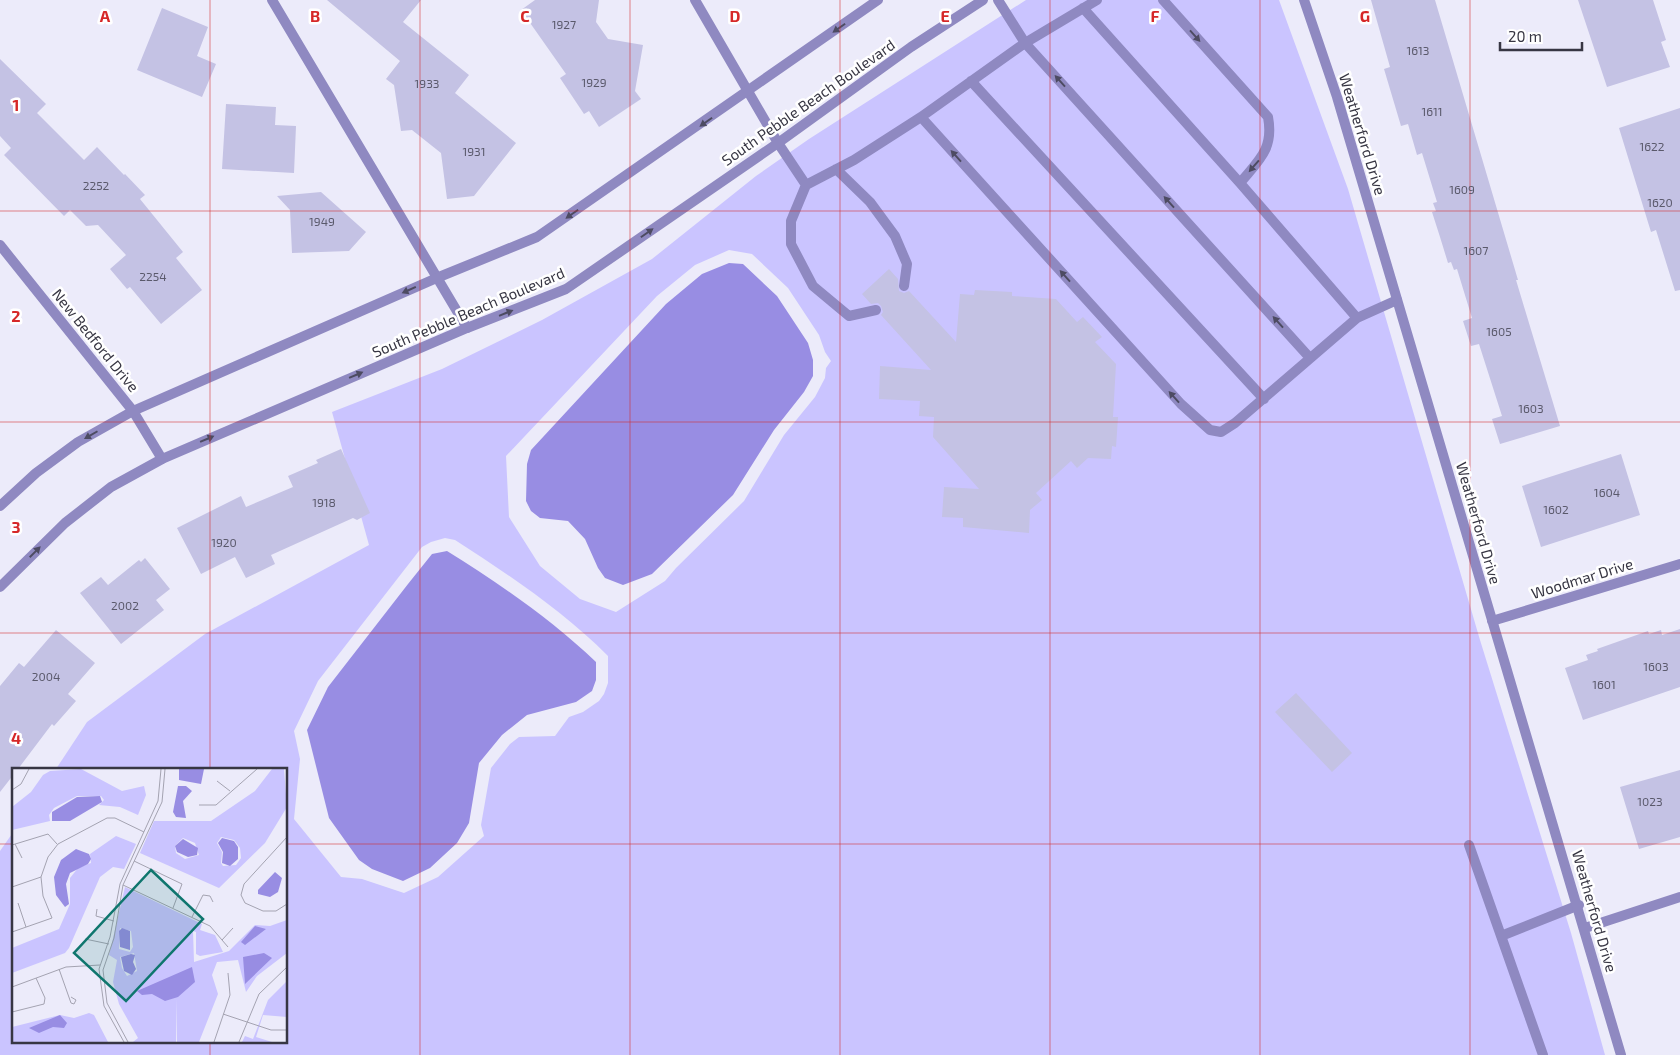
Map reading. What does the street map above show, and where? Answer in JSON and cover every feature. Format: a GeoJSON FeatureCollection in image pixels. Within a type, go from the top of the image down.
{"type":"FeatureCollection","features":[{"type":"Feature","properties":{"kind":"street"},"geometry":{"type":"LineString","coordinates":[[272,0],[439,277],[467,328]]}},
{"type":"Feature","properties":{"kind":"street"},"geometry":{"type":"LineString","coordinates":[[695,0],[778,143],[806,185]]}},
{"type":"Feature","properties":{"kind":"street"},"geometry":{"type":"LineString","coordinates":[[0,506],[36,473],[78,442],[134,411],[439,277],[537,237],[749,92],[878,0]]}},
{"type":"Feature","properties":{"kind":"street","name":"South Pebble Beach Boulevard"},"geometry":{"type":"LineString","coordinates":[[0,586],[65,523],[112,488],[162,458],[467,328],[566,289],[778,143],[911,47],[984,0]]}},
{"type":"Feature","properties":{"kind":"street"},"geometry":{"type":"LineString","coordinates":[[998,0],[1025,43],[1310,358]]}},
{"type":"Feature","properties":{"kind":"street"},"geometry":{"type":"LineString","coordinates":[[876,310],[849,316],[813,286],[791,244],[791,221],[806,185],[921,117],[1025,43],[1097,0]]}},
{"type":"Feature","properties":{"kind":"street"},"geometry":{"type":"LineString","coordinates":[[1163,0],[1268,117],[1271,132],[1266,152],[1240,182]]}},
{"type":"Feature","properties":{"kind":"street","name":"Weatherford Drive"},"geometry":{"type":"LineString","coordinates":[[1304,0],[1337,97],[1492,621],[1586,928],[1622,1055]]}},
{"type":"Feature","properties":{"kind":"street"},"geometry":{"type":"LineString","coordinates":[[1083,8],[1240,182],[1357,318]]}},
{"type":"Feature","properties":{"kind":"street"},"geometry":{"type":"LineString","coordinates":[[971,81],[1264,399]]}},
{"type":"Feature","properties":{"kind":"street"},"geometry":{"type":"LineString","coordinates":[[921,117],[1180,404],[1210,430],[1221,432],[1235,423],[1357,318],[1397,300]]}},
{"type":"Feature","properties":{"kind":"street"},"geometry":{"type":"LineString","coordinates":[[836,169],[870,202],[895,236],[907,264],[904,286]]}},
{"type":"Feature","properties":{"kind":"street","name":"New Bedford Drive"},"geometry":{"type":"LineString","coordinates":[[0,246],[134,411],[162,458]]}},
{"type":"Feature","properties":{"kind":"street","name":"Woodmar Drive"},"geometry":{"type":"LineString","coordinates":[[1492,621],[1680,564]]}},
{"type":"Feature","properties":{"kind":"street"},"geometry":{"type":"LineString","coordinates":[[1469,845],[1544,1055]]}},
{"type":"Feature","properties":{"kind":"street"},"geometry":{"type":"LineString","coordinates":[[1586,928],[1680,897]]}},
{"type":"Feature","properties":{"kind":"street"},"geometry":{"type":"LineString","coordinates":[[1501,936],[1578,905]]}},
{"type":"Feature","properties":{"kind":"shaded area"},"geometry":{"type":"Polygon","coordinates":[[[1026,0],[1279,0],[1348,189],[1480,640],[1571,933],[1605,1055],[0,1055],[0,851],[12,834],[12,1042],[288,1042],[288,768],[57,768],[87,722],[205,634],[369,545],[332,412],[442,369],[542,320],[652,259],[756,176],[809,139],[1026,0]],[[729,250],[695,265],[657,296],[506,456],[509,517],[540,566],[580,599],[616,612],[665,581],[744,501],[784,435],[815,397],[825,378],[826,368],[831,361],[825,352],[819,335],[788,288],[752,254],[729,250]],[[445,538],[422,547],[318,681],[294,731],[300,759],[294,819],[341,877],[362,879],[404,893],[438,877],[484,836],[481,825],[491,768],[510,744],[519,737],[555,736],[569,717],[583,712],[599,701],[608,683],[608,656],[590,639],[554,608],[455,540],[445,538]]]}},
{"type":"Feature","properties":{"kind":"shaded area"},"geometry":{"type":"Polygon","coordinates":[[[729,263],[743,264],[777,296],[808,343],[813,360],[813,376],[804,392],[774,430],[733,495],[652,574],[623,585],[605,578],[598,568],[585,539],[568,521],[540,518],[531,511],[526,501],[527,464],[531,450],[666,304],[702,274],[729,263]]]}},
{"type":"Feature","properties":{"kind":"shaded area"},"geometry":{"type":"Polygon","coordinates":[[[447,551],[524,603],[579,646],[596,662],[596,680],[592,691],[576,702],[527,715],[502,735],[479,763],[469,823],[457,843],[430,868],[403,881],[372,869],[359,860],[329,818],[307,730],[328,687],[408,584],[432,554],[447,551]]]}},
{"type":"Feature","properties":{"kind":"building"},"geometry":{"type":"Polygon","coordinates":[[[327,0],[421,0],[403,22],[469,75],[455,93],[516,143],[474,196],[447,199],[441,153],[412,130],[401,131],[394,85],[386,79],[400,61],[327,0]]]}},
{"type":"Feature","properties":{"kind":"building"},"geometry":{"type":"Polygon","coordinates":[[[535,0],[599,0],[596,22],[608,39],[643,45],[635,91],[641,99],[599,127],[589,111],[584,114],[560,78],[566,74],[521,10],[535,0]]]}},
{"type":"Feature","properties":{"kind":"building"},"geometry":{"type":"Polygon","coordinates":[[[1371,0],[1435,0],[1560,426],[1500,444],[1492,419],[1502,416],[1479,344],[1471,346],[1463,321],[1472,318],[1457,269],[1454,270],[1451,262],[1448,263],[1432,212],[1436,211],[1433,203],[1437,202],[1422,153],[1417,155],[1408,124],[1401,126],[1384,69],[1390,67],[1371,0]]]}},
{"type":"Feature","properties":{"kind":"building"},"geometry":{"type":"Polygon","coordinates":[[[1578,0],[1653,0],[1666,40],[1661,42],[1670,67],[1607,87],[1578,0]]]}},
{"type":"Feature","properties":{"kind":"building"},"geometry":{"type":"Polygon","coordinates":[[[162,8],[208,27],[197,56],[216,64],[202,97],[137,70],[162,8]]]}},
{"type":"Feature","properties":{"kind":"building"},"geometry":{"type":"Polygon","coordinates":[[[0,59],[46,104],[37,113],[84,160],[97,147],[145,195],[140,199],[183,252],[176,258],[202,290],[161,324],[130,287],[127,289],[110,269],[126,255],[98,225],[86,226],[70,210],[64,216],[4,155],[11,148],[0,136],[0,59]]]}},
{"type":"Feature","properties":{"kind":"building"},"geometry":{"type":"Polygon","coordinates":[[[226,104],[276,107],[275,125],[296,126],[294,173],[222,169],[226,104]]]}},
{"type":"Feature","properties":{"kind":"building"},"geometry":{"type":"Polygon","coordinates":[[[1680,108],[1680,290],[1675,291],[1656,230],[1651,232],[1619,128],[1680,108]]]}},
{"type":"Feature","properties":{"kind":"building"},"geometry":{"type":"Polygon","coordinates":[[[321,192],[366,232],[349,251],[292,253],[290,210],[277,196],[321,192]]]}},
{"type":"Feature","properties":{"kind":"building"},"geometry":{"type":"Polygon","coordinates":[[[889,269],[898,279],[899,291],[904,293],[909,291],[956,342],[960,294],[974,295],[975,290],[1012,292],[1012,296],[1056,299],[1077,322],[1083,317],[1102,337],[1095,342],[1116,364],[1113,417],[1118,417],[1116,447],[1112,446],[1111,459],[1088,458],[1077,468],[1071,461],[1036,493],[1042,500],[1030,510],[1029,533],[963,527],[963,518],[942,517],[944,487],[979,489],[933,437],[934,417],[919,416],[920,401],[879,399],[880,366],[931,370],[881,315],[883,312],[881,306],[878,303],[871,304],[862,294],[889,269]]]}},
{"type":"Feature","properties":{"kind":"building"},"geometry":{"type":"Polygon","coordinates":[[[341,449],[370,513],[357,520],[353,518],[271,555],[275,564],[246,578],[235,557],[201,574],[177,528],[241,496],[246,507],[293,487],[288,476],[318,463],[316,460],[341,449]]]}},
{"type":"Feature","properties":{"kind":"building"},"geometry":{"type":"Polygon","coordinates":[[[1621,454],[1640,515],[1541,547],[1522,486],[1621,454]]]}},
{"type":"Feature","properties":{"kind":"building"},"geometry":{"type":"Polygon","coordinates":[[[145,558],[170,589],[156,600],[164,610],[121,644],[80,593],[101,577],[108,585],[139,560],[141,562],[145,558]]]}},
{"type":"Feature","properties":{"kind":"building"},"geometry":{"type":"Polygon","coordinates":[[[1680,629],[1680,687],[1583,720],[1565,668],[1588,660],[1586,655],[1598,651],[1597,649],[1648,631],[1649,634],[1661,630],[1662,635],[1680,629]]]}},
{"type":"Feature","properties":{"kind":"building"},"geometry":{"type":"Polygon","coordinates":[[[56,630],[95,663],[68,694],[76,701],[54,726],[52,724],[19,768],[12,768],[12,777],[0,792],[0,686],[19,663],[24,667],[56,630]]]}},
{"type":"Feature","properties":{"kind":"building"},"geometry":{"type":"Polygon","coordinates":[[[1296,693],[1352,753],[1332,772],[1275,712],[1296,693]]]}},
{"type":"Feature","properties":{"kind":"building"},"geometry":{"type":"Polygon","coordinates":[[[1680,770],[1680,837],[1639,849],[1620,787],[1680,770]]]}}]}
